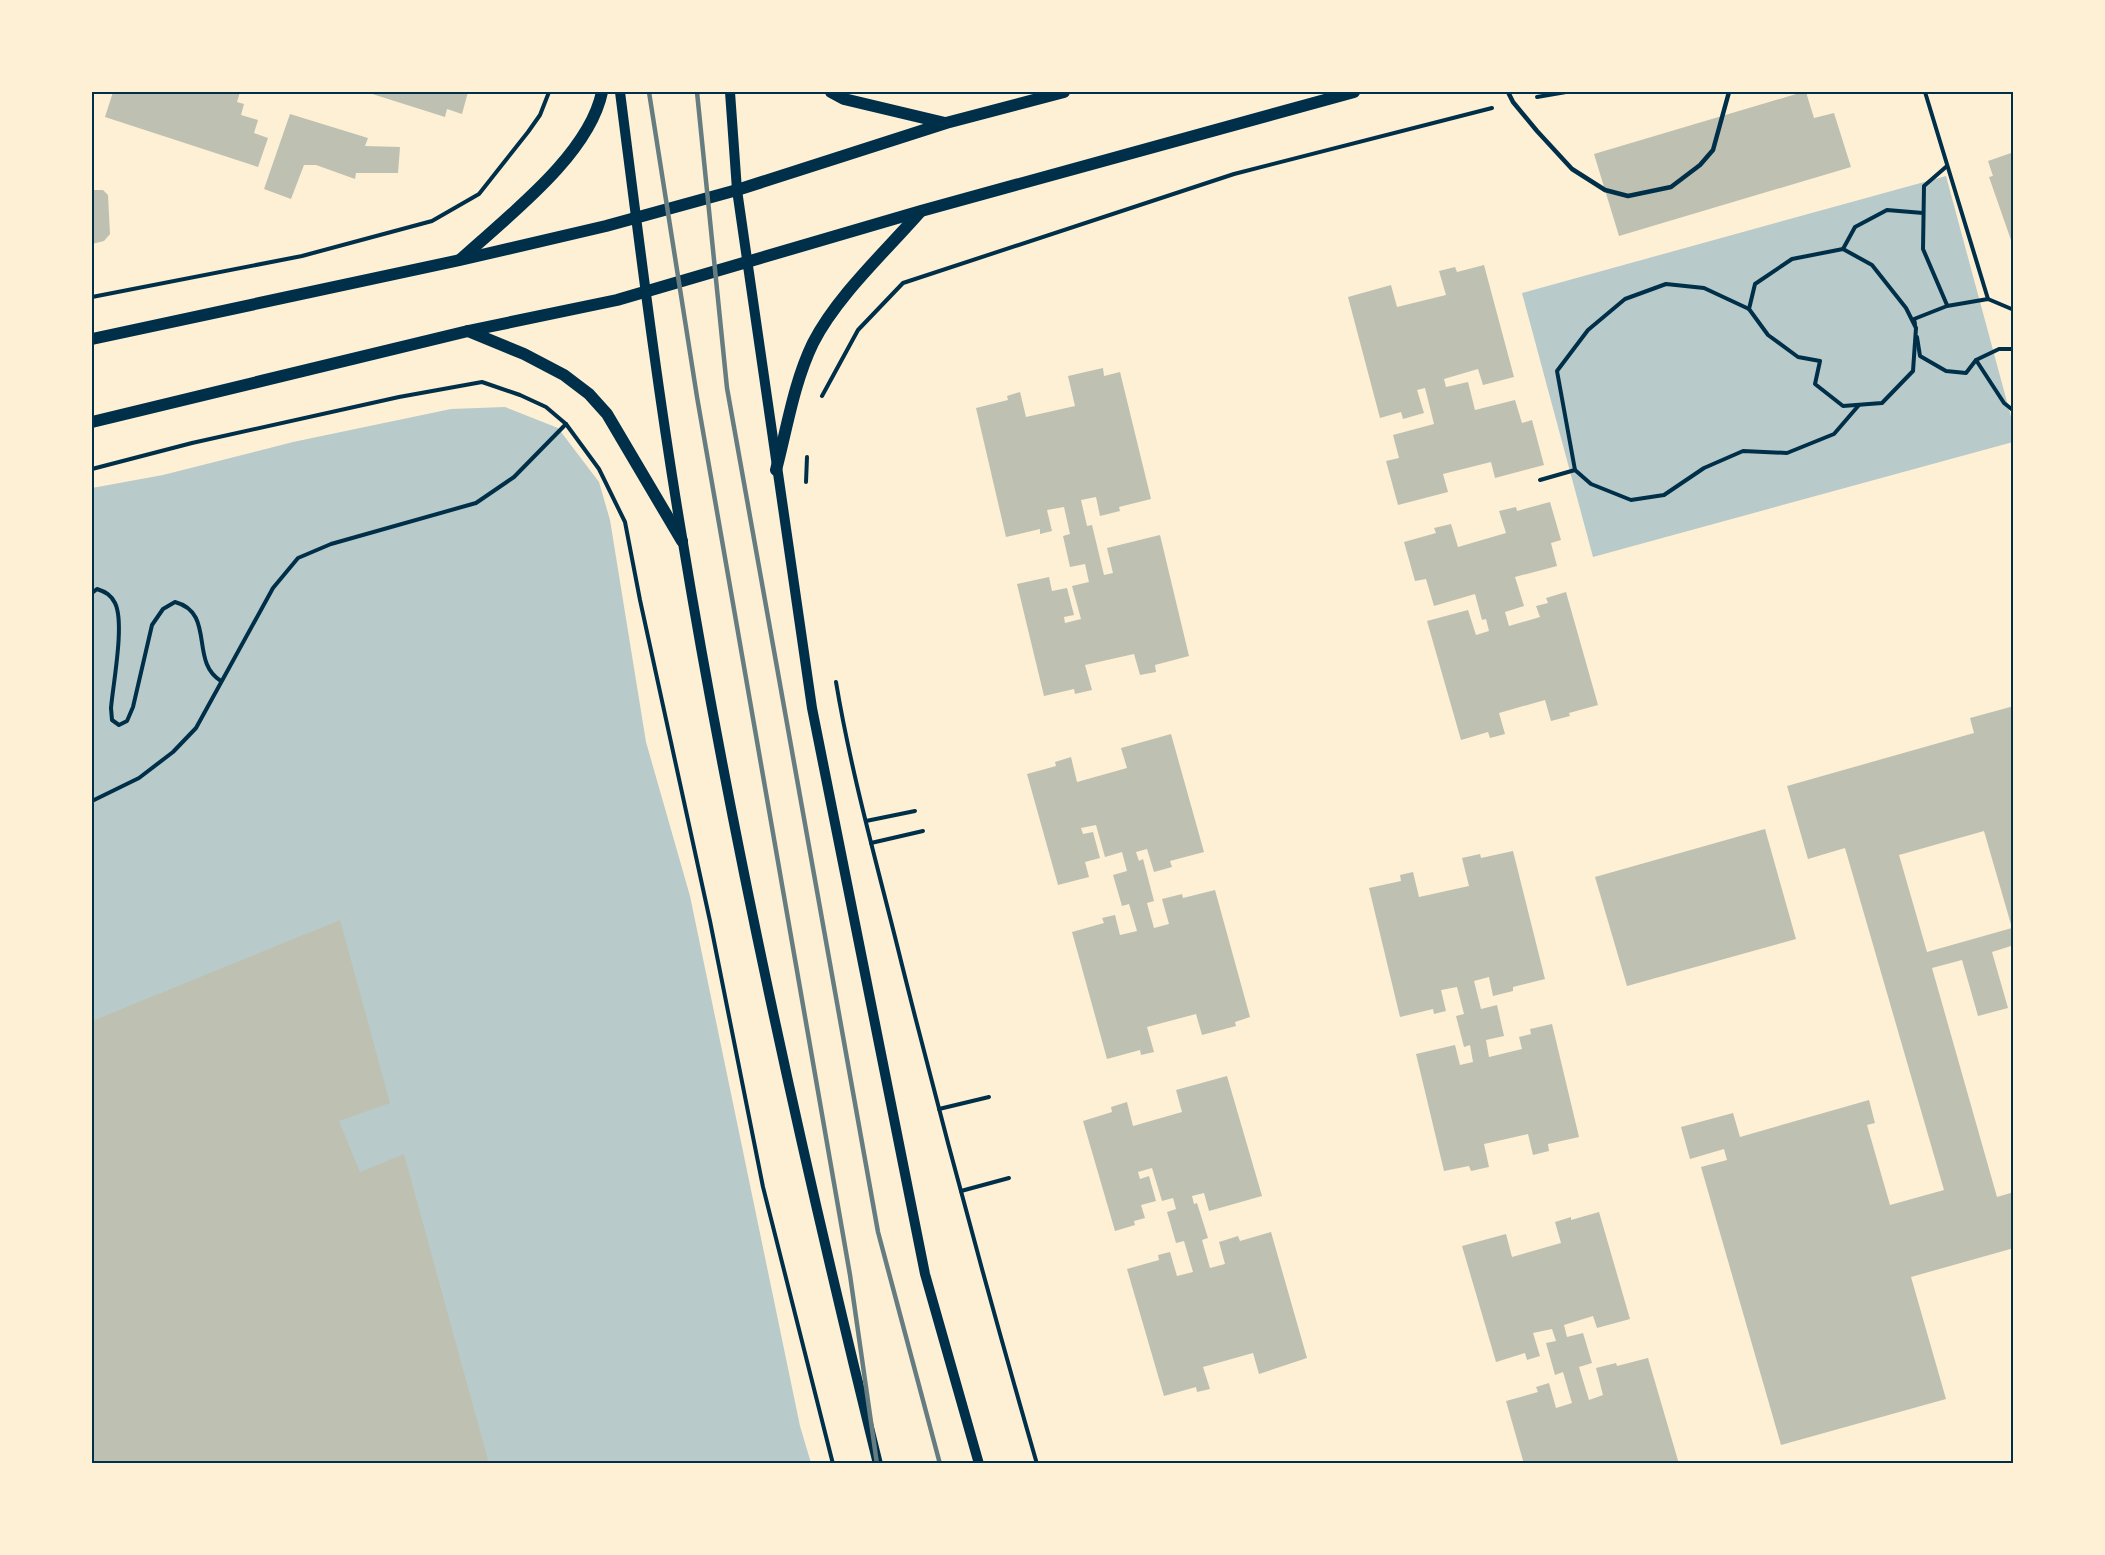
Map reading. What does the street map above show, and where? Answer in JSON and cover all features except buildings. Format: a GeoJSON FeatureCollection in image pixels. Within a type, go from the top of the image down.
{"type":"FeatureCollection","features":[{"type":"Feature","properties":{"kind":"main road"},"geometry":{"type":"LineString","coordinates":[[460,260],[571,154],[599,106],[602,92]]}},
{"type":"Feature","properties":{"kind":"main road"},"geometry":{"type":"LineString","coordinates":[[831,92],[844,99],[946,123]]}},
{"type":"Feature","properties":{"kind":"main road"},"geometry":{"type":"LineString","coordinates":[[92,339],[460,260],[636,219],[737,190],[946,123],[1064,92]]}},
{"type":"Feature","properties":{"kind":"main road"},"geometry":{"type":"LineString","coordinates":[[92,422],[468,330],[617,300],[921,211],[1354,92]]}},
{"type":"Feature","properties":{"kind":"main road"},"geometry":{"type":"LineString","coordinates":[[776,470],[798,384],[813,344],[839,303],[921,211]]}},
{"type":"Feature","properties":{"kind":"main road"},"geometry":{"type":"LineString","coordinates":[[468,330],[524,354],[564,375],[589,394],[607,414],[682,541]]}},
{"type":"Feature","properties":{"kind":"street"},"geometry":{"type":"LineString","coordinates":[[620,92],[682,541],[761,962],[839,1306],[878,1464]]}},
{"type":"Feature","properties":{"kind":"street"},"geometry":{"type":"LineString","coordinates":[[730,92],[737,190],[812,708],[925,1274],[979,1464]]}},
{"type":"Feature","properties":{"kind":"lane"},"geometry":{"type":"LineString","coordinates":[[1508,92],[1513,102],[1537,131],[1572,169],[1605,190],[1628,196],[1671,187],[1700,165],[1713,150],[1729,92]]}},
{"type":"Feature","properties":{"kind":"path"},"geometry":{"type":"LineString","coordinates":[[92,297],[302,256],[432,221],[479,194],[540,115],[549,92]]}},
{"type":"Feature","properties":{"kind":"path"},"geometry":{"type":"LineString","coordinates":[[820,400],[858,330],[903,283],[1234,174],[1513,102],[1566,92]]}},
{"type":"Feature","properties":{"kind":"path"},"geometry":{"type":"LineString","coordinates":[[1926,92],[1988,299]]}},
{"type":"Feature","properties":{"kind":"path"},"geometry":{"type":"LineString","coordinates":[[1947,166],[1923,186],[1923,249],[1947,306]]}},
{"type":"Feature","properties":{"kind":"path"},"geometry":{"type":"LineString","coordinates":[[1843,249],[1855,226],[1887,210],[1923,213]]}},
{"type":"Feature","properties":{"kind":"path"},"geometry":{"type":"LineString","coordinates":[[1749,309],[1755,284],[1792,259],[1843,249],[1872,265],[1906,308],[1916,328],[1913,371],[1882,404],[1860,405],[1843,406],[1815,384],[1820,361],[1798,357],[1768,335],[1749,309],[1704,288],[1666,284],[1625,299],[1588,330],[1557,371],[1575,470],[1591,484],[1631,500],[1664,495],[1704,468],[1743,451],[1787,453],[1834,434],[1860,405]]}},
{"type":"Feature","properties":{"kind":"path"},"geometry":{"type":"LineString","coordinates":[[2013,310],[1988,299],[1947,306],[1914,319],[1920,356],[1946,371],[1966,373],[1976,360],[1999,349],[2013,349]]}},
{"type":"Feature","properties":{"kind":"path"},"geometry":{"type":"LineString","coordinates":[[1976,360],[2004,403],[2013,411]]}},
{"type":"Feature","properties":{"kind":"path"},"geometry":{"type":"LineString","coordinates":[[92,469],[192,443],[482,382],[546,407],[566,424],[599,469],[625,522],[763,1187],[833,1464]]}},
{"type":"Feature","properties":{"kind":"path"},"geometry":{"type":"LineString","coordinates":[[92,801],[140,778],[173,752],[195,729],[273,588],[298,558],[331,544],[476,503],[514,477],[566,424]]}},
{"type":"Feature","properties":{"kind":"path"},"geometry":{"type":"LineString","coordinates":[[806,488],[808,454]]}},
{"type":"Feature","properties":{"kind":"path"},"geometry":{"type":"LineString","coordinates":[[1540,480],[1575,470]]}},
{"type":"Feature","properties":{"kind":"path"},"geometry":{"type":"LineString","coordinates":[[92,593],[97,589],[108,593],[116,605],[119,621],[111,708],[112,720],[119,725],[127,721],[133,707],[152,625],[163,609],[175,602],[186,605],[195,614],[211,675],[221,681]]}},
{"type":"Feature","properties":{"kind":"path"},"geometry":{"type":"LineString","coordinates":[[835,680],[850,757],[939,1109],[1037,1464]]}},
{"type":"Feature","properties":{"kind":"path"},"geometry":{"type":"LineString","coordinates":[[866,821],[915,811]]}},
{"type":"Feature","properties":{"kind":"path"},"geometry":{"type":"LineString","coordinates":[[872,843],[923,831]]}},
{"type":"Feature","properties":{"kind":"path"},"geometry":{"type":"LineString","coordinates":[[939,1109],[989,1097]]}},
{"type":"Feature","properties":{"kind":"path"},"geometry":{"type":"LineString","coordinates":[[961,1191],[1009,1178]]}},
{"type":"Feature","properties":{"kind":"shaded area"},"geometry":{"type":"Polygon","coordinates":[[[1946,176],[2013,424],[2013,442],[1593,557],[1522,293],[1946,176]]]}},
{"type":"Feature","properties":{"kind":"shaded area"},"geometry":{"type":"Polygon","coordinates":[[[505,407],[558,428],[599,482],[610,520],[646,742],[690,896],[800,1426],[811,1463],[92,1464],[92,488],[163,475],[293,442],[451,409],[505,407]]]}},
{"type":"Feature","properties":{"kind":"railway"},"geometry":{"type":"LineString","coordinates":[[649,92],[697,397],[850,1275],[877,1464]]}},
{"type":"Feature","properties":{"kind":"railway"},"geometry":{"type":"LineString","coordinates":[[697,92],[727,388],[878,1232],[940,1464]]}}]}
